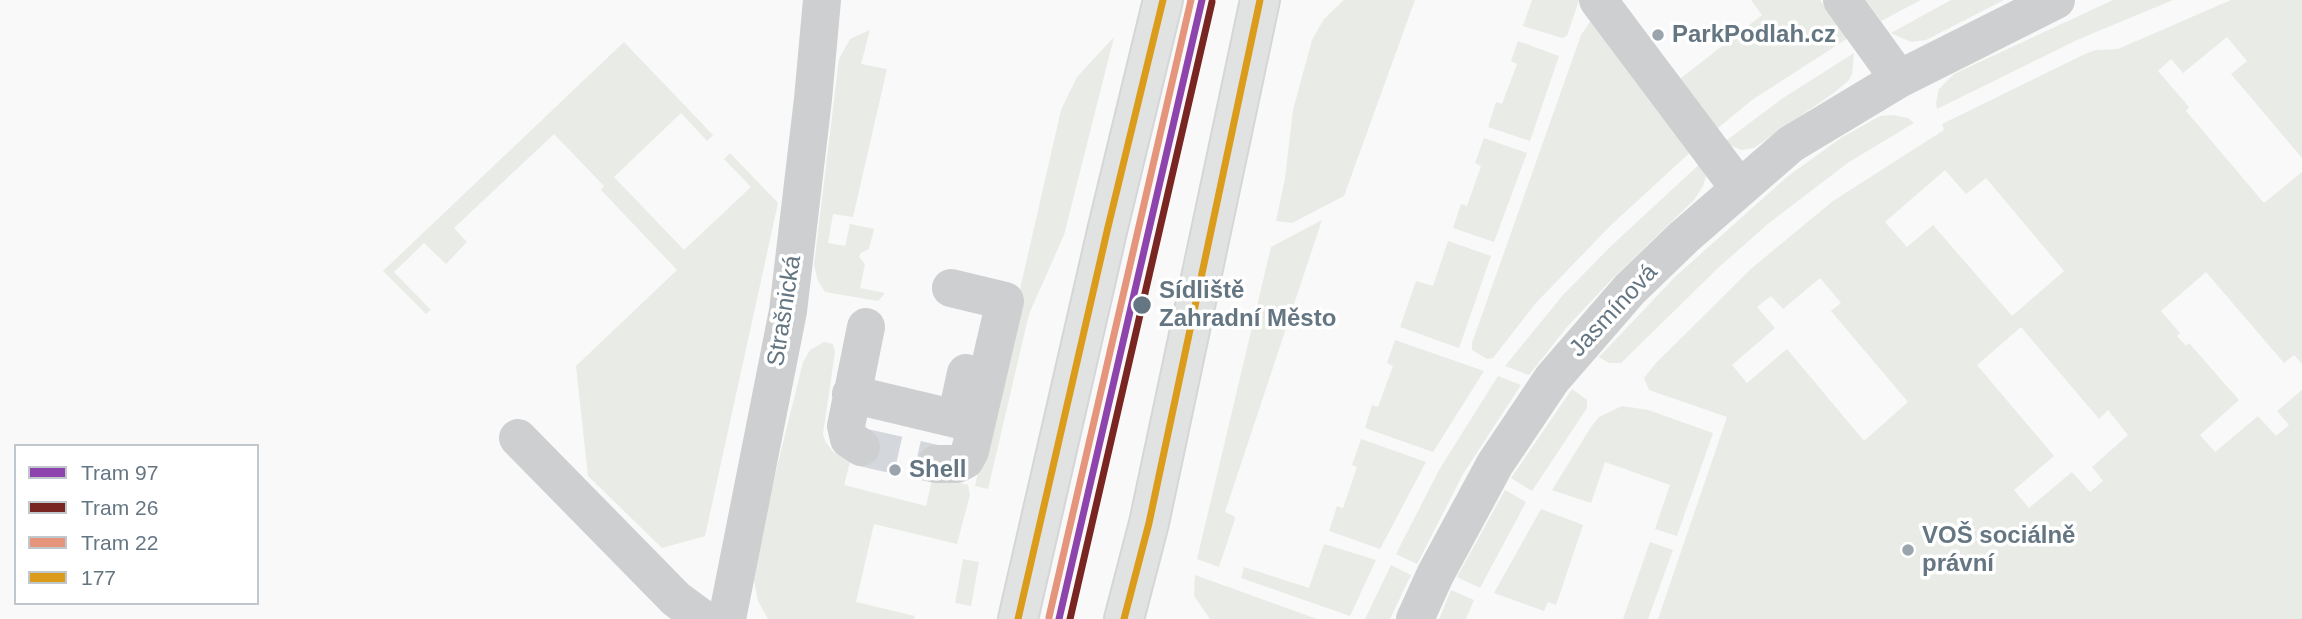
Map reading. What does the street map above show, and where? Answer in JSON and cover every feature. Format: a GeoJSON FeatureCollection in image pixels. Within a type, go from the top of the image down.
{"type":"FeatureCollection","features":[{"type":"Feature","properties":{"kind":"main road"},"geometry":{"type":"LineString","coordinates":[[1018,619],[1163,0]]}},
{"type":"Feature","properties":{"kind":"main road"},"geometry":{"type":"LineString","coordinates":[[1124,619],[1149,523],[1260,0]]}},
{"type":"Feature","properties":{"kind":"street","name":"Strašnická"},"geometry":{"type":"LineString","coordinates":[[727,619],[788,311],[822,0]]}},
{"type":"Feature","properties":{"kind":"street"},"geometry":{"type":"LineString","coordinates":[[1599,0],[1739,188]]}},
{"type":"Feature","properties":{"kind":"street"},"geometry":{"type":"LineString","coordinates":[[1842,0],[1899,79]]}},
{"type":"Feature","properties":{"kind":"street","name":"Jasmínová"},"geometry":{"type":"LineString","coordinates":[[1415,619],[1495,464],[1552,379],[1630,289],[1739,188],[1791,144],[1899,79],[2056,0]]}},
{"type":"Feature","properties":{"kind":"street"},"geometry":{"type":"LineString","coordinates":[[851,394],[956,419],[980,295],[970,452],[965,460],[957,464],[936,464]]}},
{"type":"Feature","properties":{"kind":"street"},"geometry":{"type":"LineString","coordinates":[[861,447],[854,444],[846,432],[851,394],[866,327]]}},
{"type":"Feature","properties":{"kind":"street"},"geometry":{"type":"LineString","coordinates":[[518,438],[676,599],[703,619]]}},
{"type":"Feature","properties":{"kind":"shaded area"},"geometry":{"type":"Polygon","coordinates":[[[1344,0],[1415,0],[1344,196],[1292,223],[1276,221],[1285,178],[1293,110],[1312,40],[1324,19],[1344,0]]]}},
{"type":"Feature","properties":{"kind":"shaded area"},"geometry":{"type":"Polygon","coordinates":[[[1532,0],[1579,0],[1567,36],[1562,38],[1523,26],[1532,0]]]}},
{"type":"Feature","properties":{"kind":"shaded area"},"geometry":{"type":"Polygon","coordinates":[[[1751,0],[1820,0],[1848,38],[1752,100],[1712,133],[1672,85],[1762,15],[1751,0]]]}},
{"type":"Feature","properties":{"kind":"shaded area"},"geometry":{"type":"Polygon","coordinates":[[[1866,0],[1921,0],[1881,21],[1866,0]]]}},
{"type":"Feature","properties":{"kind":"shaded area"},"geometry":{"type":"Polygon","coordinates":[[[1951,0],[2004,0],[1926,40],[1911,42],[1891,33],[1951,0]]]}},
{"type":"Feature","properties":{"kind":"shaded area"},"geometry":{"type":"Polygon","coordinates":[[[2113,0],[2173,0],[2077,40],[1937,109],[1939,89],[1954,74],[2113,0]]]}},
{"type":"Feature","properties":{"kind":"shaded area"},"geometry":{"type":"Polygon","coordinates":[[[2231,0],[2302,0],[2302,158],[2231,74],[2247,61],[2227,37],[2183,73],[2171,59],[2158,71],[2189,107],[2186,111],[2264,203],[2302,172],[2302,364],[2294,355],[2284,363],[2206,272],[2161,311],[2180,333],[2177,336],[2186,346],[2189,343],[2239,400],[2200,435],[2215,452],[2258,416],[2276,436],[2289,425],[2277,411],[2302,390],[2302,619],[1658,619],[1727,417],[1649,390],[1644,378],[1656,363],[1752,268],[1833,201],[1944,130],[1942,124],[2085,54],[2096,50],[2118,49],[2231,0]],[[1945,170],[1885,222],[1907,247],[1933,225],[2012,316],[2064,271],[1986,178],[1966,194],[1945,170]],[[1820,278],[1783,309],[1771,296],[1757,307],[1775,328],[1732,365],[1747,383],[1787,349],[1864,441],[1908,402],[1831,311],[1841,303],[1820,278]],[[2021,327],[1977,365],[2054,456],[2014,490],[2029,508],[2072,472],[2090,492],[2103,481],[2092,467],[2128,435],[2108,410],[2099,419],[2021,327]]]}},
{"type":"Feature","properties":{"kind":"shaded area"},"geometry":{"type":"Polygon","coordinates":[[[1596,13],[1695,148],[1610,226],[1535,304],[1493,358],[1487,359],[1472,350],[1472,343],[1581,35],[1596,13]]]}},
{"type":"Feature","properties":{"kind":"shaded area"},"geometry":{"type":"Polygon","coordinates":[[[870,30],[861,64],[887,69],[853,217],[833,214],[828,243],[845,246],[850,224],[874,229],[869,249],[859,257],[865,264],[860,288],[885,293],[878,301],[825,292],[818,281],[814,265],[839,59],[850,39],[870,30]]]}},
{"type":"Feature","properties":{"kind":"shaded area"},"geometry":{"type":"Polygon","coordinates":[[[1114,37],[1064,235],[1029,314],[988,489],[975,486],[1061,110],[1077,77],[1114,37]]]}},
{"type":"Feature","properties":{"kind":"shaded area"},"geometry":{"type":"Polygon","coordinates":[[[1518,41],[1559,56],[1530,141],[1488,127],[1496,102],[1502,104],[1517,64],[1511,61],[1518,41]]]}},
{"type":"Feature","properties":{"kind":"shaded area"},"geometry":{"type":"Polygon","coordinates":[[[624,42],[713,135],[707,141],[681,113],[614,177],[684,250],[751,187],[724,159],[730,153],[778,203],[705,536],[662,548],[588,476],[576,366],[677,270],[601,190],[604,186],[554,134],[454,228],[467,242],[446,264],[424,243],[394,272],[431,310],[426,314],[383,271],[624,42]]]}},
{"type":"Feature","properties":{"kind":"shaded area"},"geometry":{"type":"Polygon","coordinates":[[[1854,53],[1852,74],[1848,81],[1754,148],[1742,150],[1723,143],[1783,98],[1854,53]]]}},
{"type":"Feature","properties":{"kind":"shaded area"},"geometry":{"type":"Polygon","coordinates":[[[1880,116],[1908,118],[1914,123],[1849,162],[1769,223],[1718,268],[1621,363],[1609,363],[1599,357],[1676,276],[1788,176],[1841,138],[1880,116]]]}},
{"type":"Feature","properties":{"kind":"shaded area"},"geometry":{"type":"Polygon","coordinates":[[[1484,138],[1527,153],[1494,242],[1453,228],[1461,204],[1467,206],[1481,166],[1475,163],[1484,138]]]}},
{"type":"Feature","properties":{"kind":"shaded area"},"geometry":{"type":"Polygon","coordinates":[[[1704,160],[1706,176],[1694,200],[1611,280],[1567,327],[1529,375],[1505,366],[1563,295],[1611,246],[1704,160]]]}},
{"type":"Feature","properties":{"kind":"shaded area"},"geometry":{"type":"Polygon","coordinates":[[[1322,220],[1225,512],[1235,519],[1219,567],[1197,559],[1271,247],[1322,220]]]}},
{"type":"Feature","properties":{"kind":"shaded area"},"geometry":{"type":"Polygon","coordinates":[[[1448,241],[1491,256],[1459,348],[1400,327],[1416,281],[1433,286],[1448,241]]]}},
{"type":"Feature","properties":{"kind":"shaded area"},"geometry":{"type":"Polygon","coordinates":[[[1395,340],[1484,371],[1433,452],[1365,428],[1372,405],[1378,407],[1393,366],[1387,363],[1395,340]]]}},
{"type":"Feature","properties":{"kind":"shaded area"},"geometry":{"type":"Polygon","coordinates":[[[824,342],[833,344],[835,352],[823,434],[833,452],[851,458],[844,485],[926,506],[933,476],[968,485],[970,495],[957,544],[874,524],[856,602],[915,616],[914,619],[768,619],[758,601],[754,580],[763,524],[803,362],[810,350],[824,342]]]}},
{"type":"Feature","properties":{"kind":"shaded area"},"geometry":{"type":"Polygon","coordinates":[[[1498,376],[1521,385],[1463,474],[1417,564],[1396,554],[1439,470],[1498,376]]]}},
{"type":"Feature","properties":{"kind":"shaded area"},"geometry":{"type":"Polygon","coordinates":[[[1572,389],[1587,400],[1587,408],[1532,491],[1511,478],[1572,389]]]}},
{"type":"Feature","properties":{"kind":"shaded area"},"geometry":{"type":"Polygon","coordinates":[[[1622,406],[1648,410],[1713,433],[1677,536],[1655,529],[1670,485],[1605,462],[1591,503],[1552,490],[1599,417],[1622,406]]]}},
{"type":"Feature","properties":{"kind":"shaded area"},"geometry":{"type":"Polygon","coordinates":[[[1361,439],[1426,462],[1380,549],[1329,531],[1337,506],[1343,508],[1357,467],[1352,465],[1361,439]]]}},
{"type":"Feature","properties":{"kind":"shaded area"},"geometry":{"type":"Polygon","coordinates":[[[1505,490],[1526,502],[1480,588],[1457,577],[1505,490]]]}},
{"type":"Feature","properties":{"kind":"shaded area"},"geometry":{"type":"Polygon","coordinates":[[[1541,509],[1583,525],[1556,605],[1548,602],[1544,611],[1494,593],[1541,509]]]}},
{"type":"Feature","properties":{"kind":"shaded area"},"geometry":{"type":"Polygon","coordinates":[[[1650,542],[1673,550],[1648,619],[1623,619],[1650,542]]]}},
{"type":"Feature","properties":{"kind":"shaded area"},"geometry":{"type":"Polygon","coordinates":[[[1324,544],[1376,560],[1350,616],[1241,578],[1244,567],[1309,588],[1324,544]]]}},
{"type":"Feature","properties":{"kind":"shaded area"},"geometry":{"type":"Polygon","coordinates":[[[963,559],[979,562],[971,606],[955,603],[963,559]]]}},
{"type":"Feature","properties":{"kind":"shaded area"},"geometry":{"type":"Polygon","coordinates":[[[1391,565],[1411,575],[1390,619],[1365,619],[1391,565]]]}},
{"type":"Feature","properties":{"kind":"shaded area"},"geometry":{"type":"Polygon","coordinates":[[[1195,575],[1317,619],[1210,619],[1194,596],[1195,575]]]}},
{"type":"Feature","properties":{"kind":"shaded area"},"geometry":{"type":"Polygon","coordinates":[[[1451,590],[1474,600],[1466,619],[1439,619],[1451,590]]]}},
{"type":"Feature","properties":{"kind":"tunnel"},"geometry":{"type":"LineString","coordinates":[[861,447],[936,464]]}},
{"type":"Feature","properties":{"kind":"tram line","name":"22"},"geometry":{"type":"LineString","coordinates":[[1049,617],[1191,0]]}},
{"type":"Feature","properties":{"kind":"tram line","name":"97"},"geometry":{"type":"LineString","coordinates":[[1059,619],[1202,0]]}},
{"type":"Feature","properties":{"kind":"tram line","name":"26"},"geometry":{"type":"LineString","coordinates":[[1070,619],[1212,2]]}},
{"type":"Feature","properties":{"kind":"transit line","name":"177"},"geometry":{"type":"LineString","coordinates":[[1018,619],[1163,0]]}},
{"type":"Feature","properties":{"kind":"transit line","name":"177"},"geometry":{"type":"LineString","coordinates":[[1124,619],[1149,523],[1260,0]]}},
{"type":"Feature","properties":{"kind":"place","name":"ParkPodlah.cz"},"geometry":{"type":"Point","coordinates":[1658,35]}},
{"type":"Feature","properties":{"kind":"place","name":"Sídliště Zahradní Město"},"geometry":{"type":"Point","coordinates":[1142,305]}},
{"type":"Feature","properties":{"kind":"place","name":"Shell"},"geometry":{"type":"Point","coordinates":[895,470]}},
{"type":"Feature","properties":{"kind":"place","name":"VOŠ sociálně právní"},"geometry":{"type":"Point","coordinates":[1908,550]}}]}
